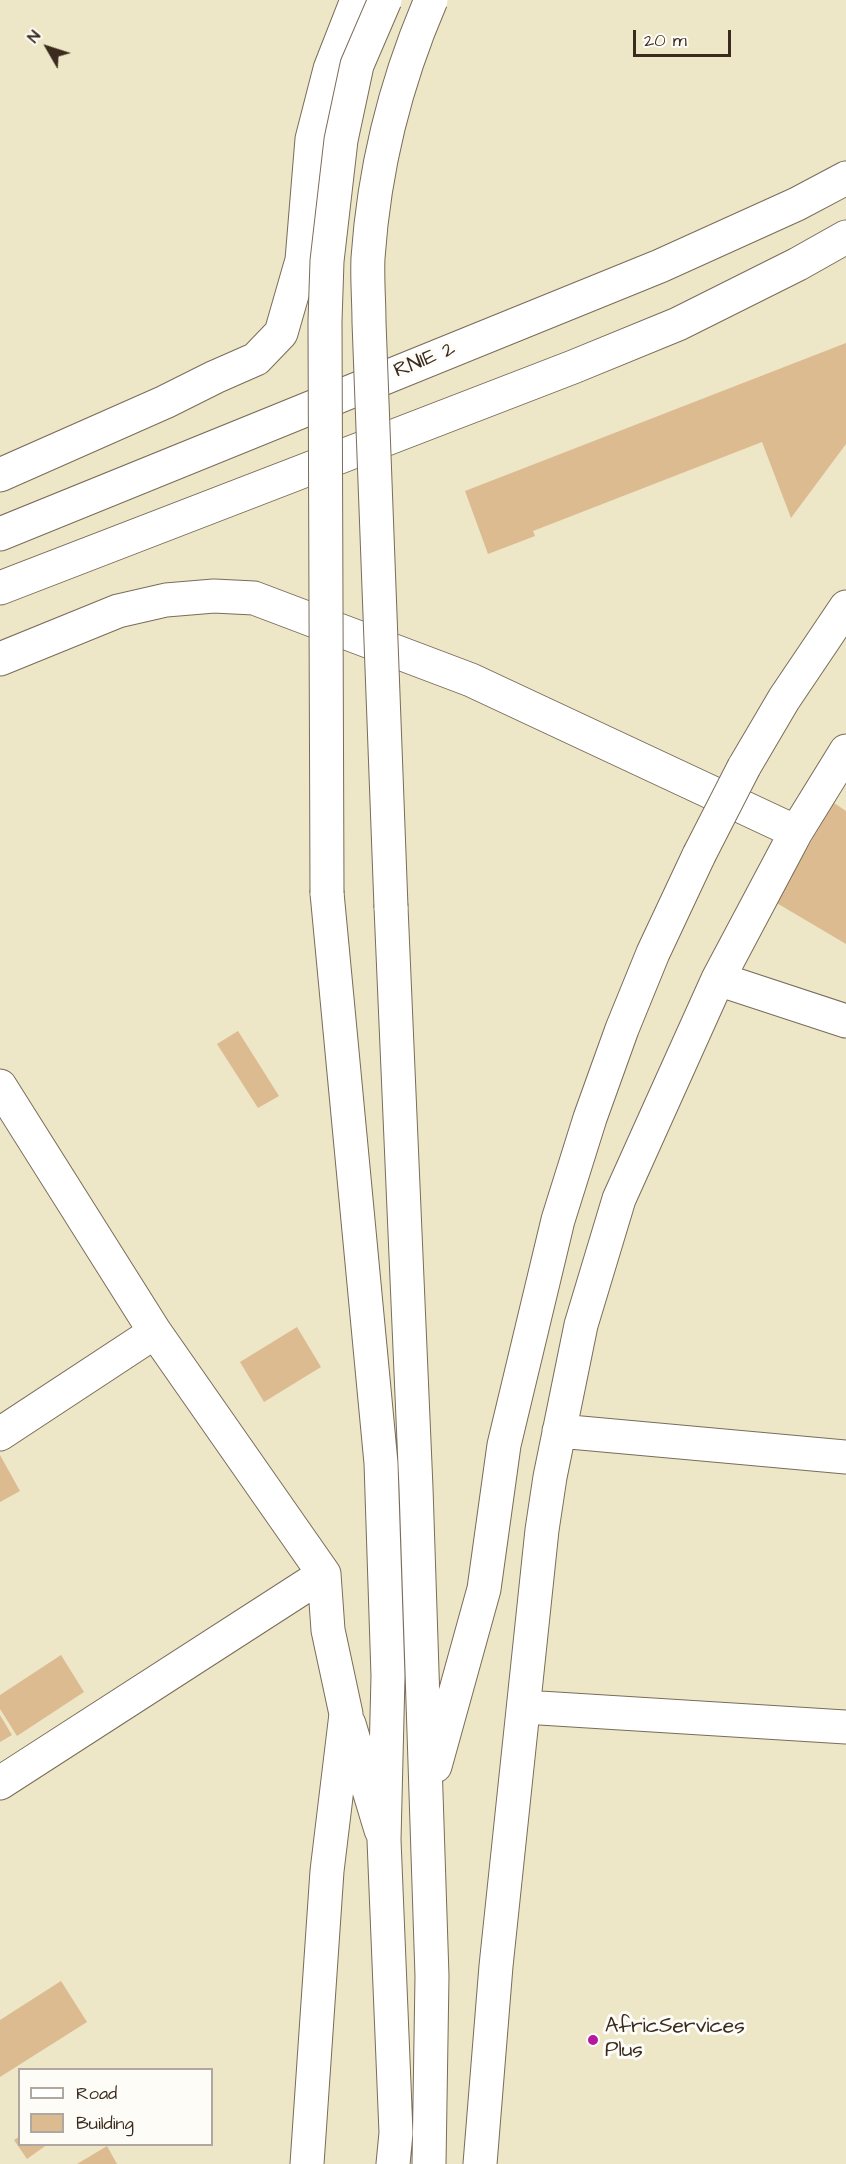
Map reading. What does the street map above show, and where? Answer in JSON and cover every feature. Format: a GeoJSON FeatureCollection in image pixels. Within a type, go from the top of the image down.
{"type":"FeatureCollection","features":[{"type":"Feature","properties":{"kind":"main road"},"geometry":{"type":"LineString","coordinates":[[0,475],[256,359],[281,333],[302,260],[312,139],[330,69],[357,0]]}},
{"type":"Feature","properties":{"kind":"main road"},"geometry":{"type":"LineString","coordinates":[[385,0],[357,65],[341,140],[327,261],[325,321],[327,893],[381,1463],[388,1676],[384,1840],[396,2133],[393,2164]]}},
{"type":"Feature","properties":{"kind":"main road"},"geometry":{"type":"LineString","coordinates":[[429,2164],[432,1976],[427,1797],[391,907],[368,258],[378,182],[394,101],[417,31],[431,0]]}},
{"type":"Feature","properties":{"kind":"main road"},"geometry":{"type":"LineString","coordinates":[[796,204],[846,164]]}},
{"type":"Feature","properties":{"kind":"main road","name":"RNIE 2"},"geometry":{"type":"LineString","coordinates":[[0,534],[660,266],[796,204],[846,178]]}},
{"type":"Feature","properties":{"kind":"main road"},"geometry":{"type":"LineString","coordinates":[[0,588],[678,324],[798,264],[846,237]]}},
{"type":"Feature","properties":{"kind":"main road"},"geometry":{"type":"LineString","coordinates":[[0,659],[118,610],[166,600],[214,596],[254,598],[471,680],[796,832]]}},
{"type":"Feature","properties":{"kind":"main road"},"geometry":{"type":"LineString","coordinates":[[427,1797],[484,1589],[504,1445],[558,1220],[590,1118],[622,1029],[653,953],[699,855],[744,767],[784,699],[846,607]]}},
{"type":"Feature","properties":{"kind":"main road"},"geometry":{"type":"LineString","coordinates":[[480,2164],[495,1966],[542,1530],[559,1431],[581,1325],[619,1199],[718,979],[796,832],[846,751]]}},
{"type":"Feature","properties":{"kind":"main road"},"geometry":{"type":"LineString","coordinates":[[718,979],[846,1021]]}},
{"type":"Feature","properties":{"kind":"main road"},"geometry":{"type":"LineString","coordinates":[[0,1086],[155,1332],[324,1574],[328,1630],[346,1714],[384,1840]]}},
{"type":"Feature","properties":{"kind":"main road"},"geometry":{"type":"LineString","coordinates":[[0,1434],[155,1332]]}},
{"type":"Feature","properties":{"kind":"main road"},"geometry":{"type":"LineString","coordinates":[[559,1431],[846,1457]]}},
{"type":"Feature","properties":{"kind":"main road"},"geometry":{"type":"LineString","coordinates":[[0,1784],[324,1574]]}},
{"type":"Feature","properties":{"kind":"main road"},"geometry":{"type":"LineString","coordinates":[[524,1707],[846,1727]]}},
{"type":"Feature","properties":{"kind":"main road"},"geometry":{"type":"LineString","coordinates":[[308,2164],[327,1871],[346,1714]]}},
{"type":"Feature","properties":{"kind":"building"},"geometry":{"type":"Polygon","coordinates":[[[846,343],[846,444],[791,518],[762,442],[533,531],[535,536],[488,554],[465,491],[846,343]]]}},
{"type":"Feature","properties":{"kind":"building"},"geometry":{"type":"Polygon","coordinates":[[[834,803],[846,811],[846,944],[775,902],[834,803]]]}},
{"type":"Feature","properties":{"kind":"building"},"geometry":{"type":"Polygon","coordinates":[[[238,1031],[279,1096],[258,1108],[217,1044],[238,1031]]]}},
{"type":"Feature","properties":{"kind":"building"},"geometry":{"type":"Polygon","coordinates":[[[297,1327],[321,1367],[264,1402],[240,1362],[297,1327]]]}},
{"type":"Feature","properties":{"kind":"building"},"geometry":{"type":"Polygon","coordinates":[[[0,1455],[20,1491],[0,1502],[0,1455]]]}},
{"type":"Feature","properties":{"kind":"building"},"geometry":{"type":"Polygon","coordinates":[[[61,1655],[84,1692],[17,1736],[0,1709],[0,1695],[61,1655]]]}},
{"type":"Feature","properties":{"kind":"building"},"geometry":{"type":"Polygon","coordinates":[[[0,1715],[12,1735],[0,1742],[0,1715]]]}},
{"type":"Feature","properties":{"kind":"building"},"geometry":{"type":"Polygon","coordinates":[[[61,1981],[87,2022],[0,2077],[0,2020],[61,1981]]]}},
{"type":"Feature","properties":{"kind":"building"},"geometry":{"type":"Polygon","coordinates":[[[18,2146],[45,2146],[27,2159],[18,2146]]]}},
{"type":"Feature","properties":{"kind":"building"},"geometry":{"type":"Polygon","coordinates":[[[107,2146],[117,2164],[77,2164],[107,2146]]]}},
{"type":"Feature","properties":{"kind":"place","name":"AfricServices Plus"},"geometry":{"type":"Point","coordinates":[593,2040]}}]}
